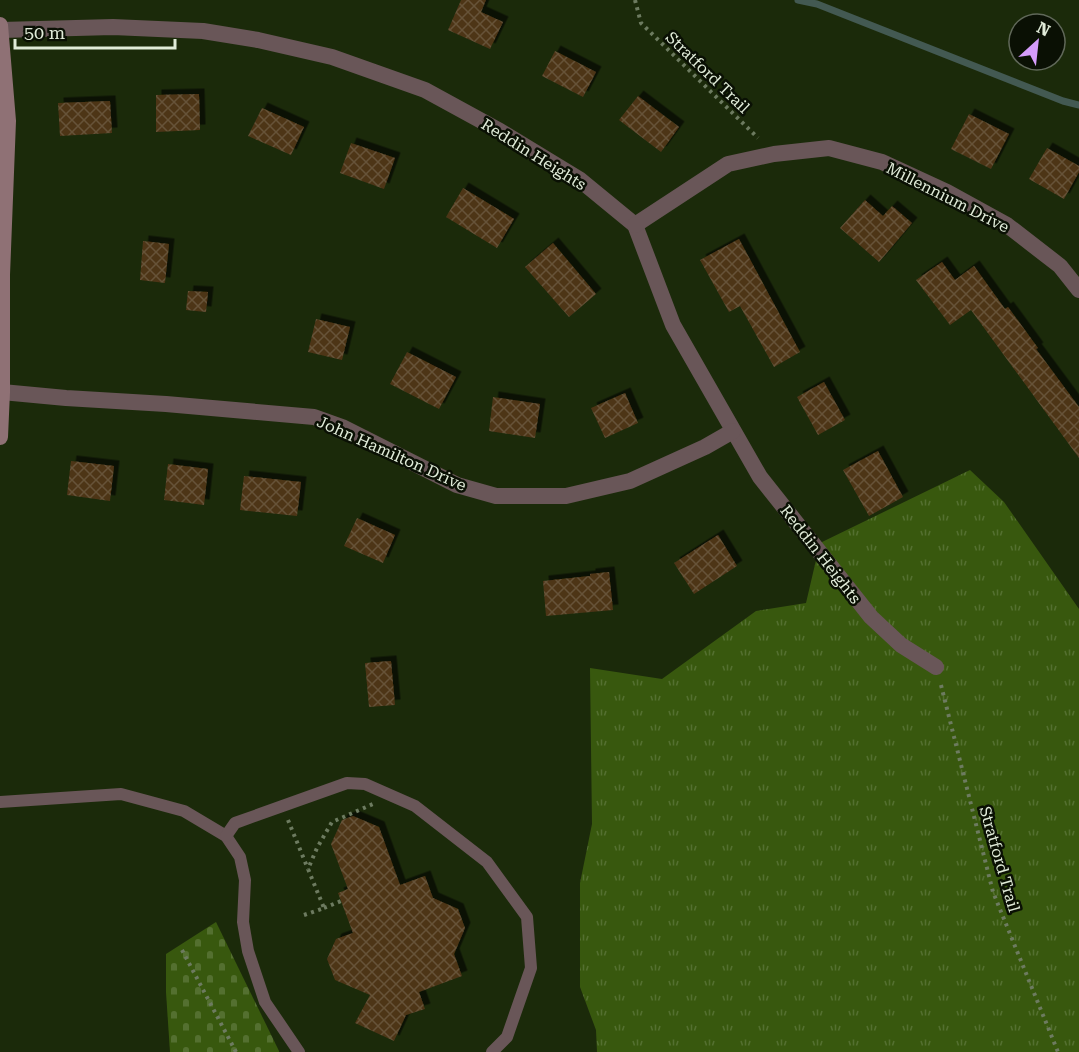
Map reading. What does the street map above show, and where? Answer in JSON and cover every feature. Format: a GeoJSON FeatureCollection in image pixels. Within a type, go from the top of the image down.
{"type":"FeatureCollection","features":[{"type":"Feature","properties":{"kind":"main road"},"geometry":{"type":"LineString","coordinates":[[0,437],[2,275],[8,121],[1,27]]}},
{"type":"Feature","properties":{"kind":"street","name":"Reddin Heights"},"geometry":{"type":"LineString","coordinates":[[1,27],[113,27],[203,31],[258,40],[332,57],[425,90],[500,130],[579,179],[635,225],[673,325],[760,477],[871,617],[901,645],[936,667]]}},
{"type":"Feature","properties":{"kind":"street","name":"Millennium Drive"},"geometry":{"type":"LineString","coordinates":[[635,225],[728,164],[774,154],[830,148],[882,162],[947,192],[1007,225],[1060,266],[1079,290]]}},
{"type":"Feature","properties":{"kind":"street","name":"John Hamilton Drive"},"geometry":{"type":"LineString","coordinates":[[2,392],[314,417],[342,427],[457,485],[496,496],[566,496],[630,481],[705,447],[733,431]]}},
{"type":"Feature","properties":{"kind":"lane"},"geometry":{"type":"LineString","coordinates":[[226,836],[235,823],[347,783],[365,784],[415,806],[487,862],[527,917],[531,968],[507,1037],[492,1052]]}},
{"type":"Feature","properties":{"kind":"lane"},"geometry":{"type":"LineString","coordinates":[[0,802],[122,794],[184,810],[226,836],[240,857],[245,880],[243,922],[248,951],[264,1002],[299,1052]]}},
{"type":"Feature","properties":{"kind":"path","name":"Stratford Trail"},"geometry":{"type":"LineString","coordinates":[[636,0],[641,23],[774,154]]}},
{"type":"Feature","properties":{"kind":"path","name":"Stratford Trail"},"geometry":{"type":"LineString","coordinates":[[936,667],[993,892],[1058,1052]]}},
{"type":"Feature","properties":{"kind":"path"},"geometry":{"type":"LineString","coordinates":[[308,869],[332,822],[393,796]]}},
{"type":"Feature","properties":{"kind":"path"},"geometry":{"type":"LineString","coordinates":[[282,806],[324,908]]}},
{"type":"Feature","properties":{"kind":"path"},"geometry":{"type":"LineString","coordinates":[[304,915],[341,901]]}},
{"type":"Feature","properties":{"kind":"path"},"geometry":{"type":"LineString","coordinates":[[182,950],[236,1052]]}},
{"type":"Feature","properties":{"kind":"green space"},"geometry":{"type":"Polygon","coordinates":[[[970,470],[1004,502],[1079,609],[1079,1052],[597,1052],[596,1030],[580,987],[580,883],[592,824],[590,668],[662,679],[756,611],[806,603],[820,543],[970,470]]]}},
{"type":"Feature","properties":{"kind":"green space"},"geometry":{"type":"Polygon","coordinates":[[[216,922],[279,1052],[170,1052],[166,954],[216,922]]]}},
{"type":"Feature","properties":{"kind":"building"},"geometry":{"type":"Polygon","coordinates":[[[461,0],[486,0],[481,12],[503,22],[490,49],[448,30],[461,0]]]}},
{"type":"Feature","properties":{"kind":"building"},"geometry":{"type":"Polygon","coordinates":[[[555,51],[596,72],[583,97],[542,76],[555,51]]]}},
{"type":"Feature","properties":{"kind":"building"},"geometry":{"type":"Polygon","coordinates":[[[199,94],[200,130],[156,132],[156,95],[199,94]]]}},
{"type":"Feature","properties":{"kind":"building"},"geometry":{"type":"Polygon","coordinates":[[[638,96],[679,127],[661,152],[619,120],[638,96]]]}},
{"type":"Feature","properties":{"kind":"building"},"geometry":{"type":"Polygon","coordinates":[[[110,101],[112,133],[60,136],[58,103],[110,101]]]}},
{"type":"Feature","properties":{"kind":"building"},"geometry":{"type":"Polygon","coordinates":[[[262,108],[304,127],[291,155],[248,136],[262,108]]]}},
{"type":"Feature","properties":{"kind":"building"},"geometry":{"type":"Polygon","coordinates":[[[969,114],[1009,134],[991,169],[951,149],[969,114]]]}},
{"type":"Feature","properties":{"kind":"building"},"geometry":{"type":"Polygon","coordinates":[[[351,143],[395,158],[384,189],[340,173],[351,143]]]}},
{"type":"Feature","properties":{"kind":"building"},"geometry":{"type":"Polygon","coordinates":[[[1047,148],[1079,166],[1079,172],[1064,199],[1029,179],[1047,148]]]}},
{"type":"Feature","properties":{"kind":"building"},"geometry":{"type":"Polygon","coordinates":[[[463,188],[514,219],[497,248],[446,217],[463,188]]]}},
{"type":"Feature","properties":{"kind":"building"},"geometry":{"type":"Polygon","coordinates":[[[865,200],[883,216],[892,206],[912,223],[879,262],[840,228],[865,200]]]}},
{"type":"Feature","properties":{"kind":"building"},"geometry":{"type":"Polygon","coordinates":[[[739,239],[800,352],[774,367],[740,306],[729,312],[700,260],[739,239]]]}},
{"type":"Feature","properties":{"kind":"building"},"geometry":{"type":"Polygon","coordinates":[[[143,241],[169,244],[165,283],[140,280],[143,241]]]}},
{"type":"Feature","properties":{"kind":"building"},"geometry":{"type":"Polygon","coordinates":[[[553,243],[596,294],[569,317],[525,267],[553,243]]]}},
{"type":"Feature","properties":{"kind":"building"},"geometry":{"type":"Polygon","coordinates":[[[942,262],[955,280],[974,266],[1005,309],[1008,307],[1038,348],[1036,349],[1079,407],[1079,458],[971,310],[950,325],[916,280],[942,262]]]}},
{"type":"Feature","properties":{"kind":"building"},"geometry":{"type":"Polygon","coordinates":[[[188,291],[208,292],[206,312],[186,310],[188,291]]]}},
{"type":"Feature","properties":{"kind":"building"},"geometry":{"type":"Polygon","coordinates":[[[316,319],[350,327],[342,360],[308,352],[316,319]]]}},
{"type":"Feature","properties":{"kind":"building"},"geometry":{"type":"Polygon","coordinates":[[[407,352],[456,377],[439,409],[390,384],[407,352]]]}},
{"type":"Feature","properties":{"kind":"building"},"geometry":{"type":"Polygon","coordinates":[[[824,382],[845,420],[818,435],[797,397],[824,382]]]}},
{"type":"Feature","properties":{"kind":"building"},"geometry":{"type":"Polygon","coordinates":[[[625,393],[638,423],[605,438],[591,408],[625,393]]]}},
{"type":"Feature","properties":{"kind":"building"},"geometry":{"type":"Polygon","coordinates":[[[493,397],[540,404],[535,438],[489,431],[493,397]]]}},
{"type":"Feature","properties":{"kind":"building"},"geometry":{"type":"Polygon","coordinates":[[[878,451],[903,497],[869,516],[843,470],[878,451]]]}},
{"type":"Feature","properties":{"kind":"building"},"geometry":{"type":"Polygon","coordinates":[[[71,461],[114,466],[110,501],[67,495],[71,461]]]}},
{"type":"Feature","properties":{"kind":"building"},"geometry":{"type":"Polygon","coordinates":[[[168,464],[208,469],[204,505],[164,500],[168,464]]]}},
{"type":"Feature","properties":{"kind":"building"},"geometry":{"type":"Polygon","coordinates":[[[244,476],[301,482],[297,516],[240,510],[244,476]]]}},
{"type":"Feature","properties":{"kind":"building"},"geometry":{"type":"Polygon","coordinates":[[[357,518],[395,535],[383,563],[344,546],[357,518]]]}},
{"type":"Feature","properties":{"kind":"building"},"geometry":{"type":"Polygon","coordinates":[[[718,535],[737,566],[694,594],[674,563],[718,535]]]}},
{"type":"Feature","properties":{"kind":"building"},"geometry":{"type":"Polygon","coordinates":[[[609,572],[613,610],[546,616],[543,581],[609,572]]]}},
{"type":"Feature","properties":{"kind":"building"},"geometry":{"type":"Polygon","coordinates":[[[391,661],[395,705],[369,707],[365,663],[391,661]]]}},
{"type":"Feature","properties":{"kind":"building"},"geometry":{"type":"Polygon","coordinates":[[[353,816],[379,827],[400,885],[425,876],[433,898],[458,909],[465,928],[454,954],[462,976],[419,992],[425,1009],[406,1015],[394,1041],[355,1023],[370,995],[335,980],[327,959],[336,939],[353,933],[338,893],[348,889],[331,844],[342,820],[353,816]]]}},
{"type":"Feature","properties":{"kind":"waterway"},"geometry":{"type":"LineString","coordinates":[[798,0],[817,4],[1063,101],[1079,105]]}}]}
